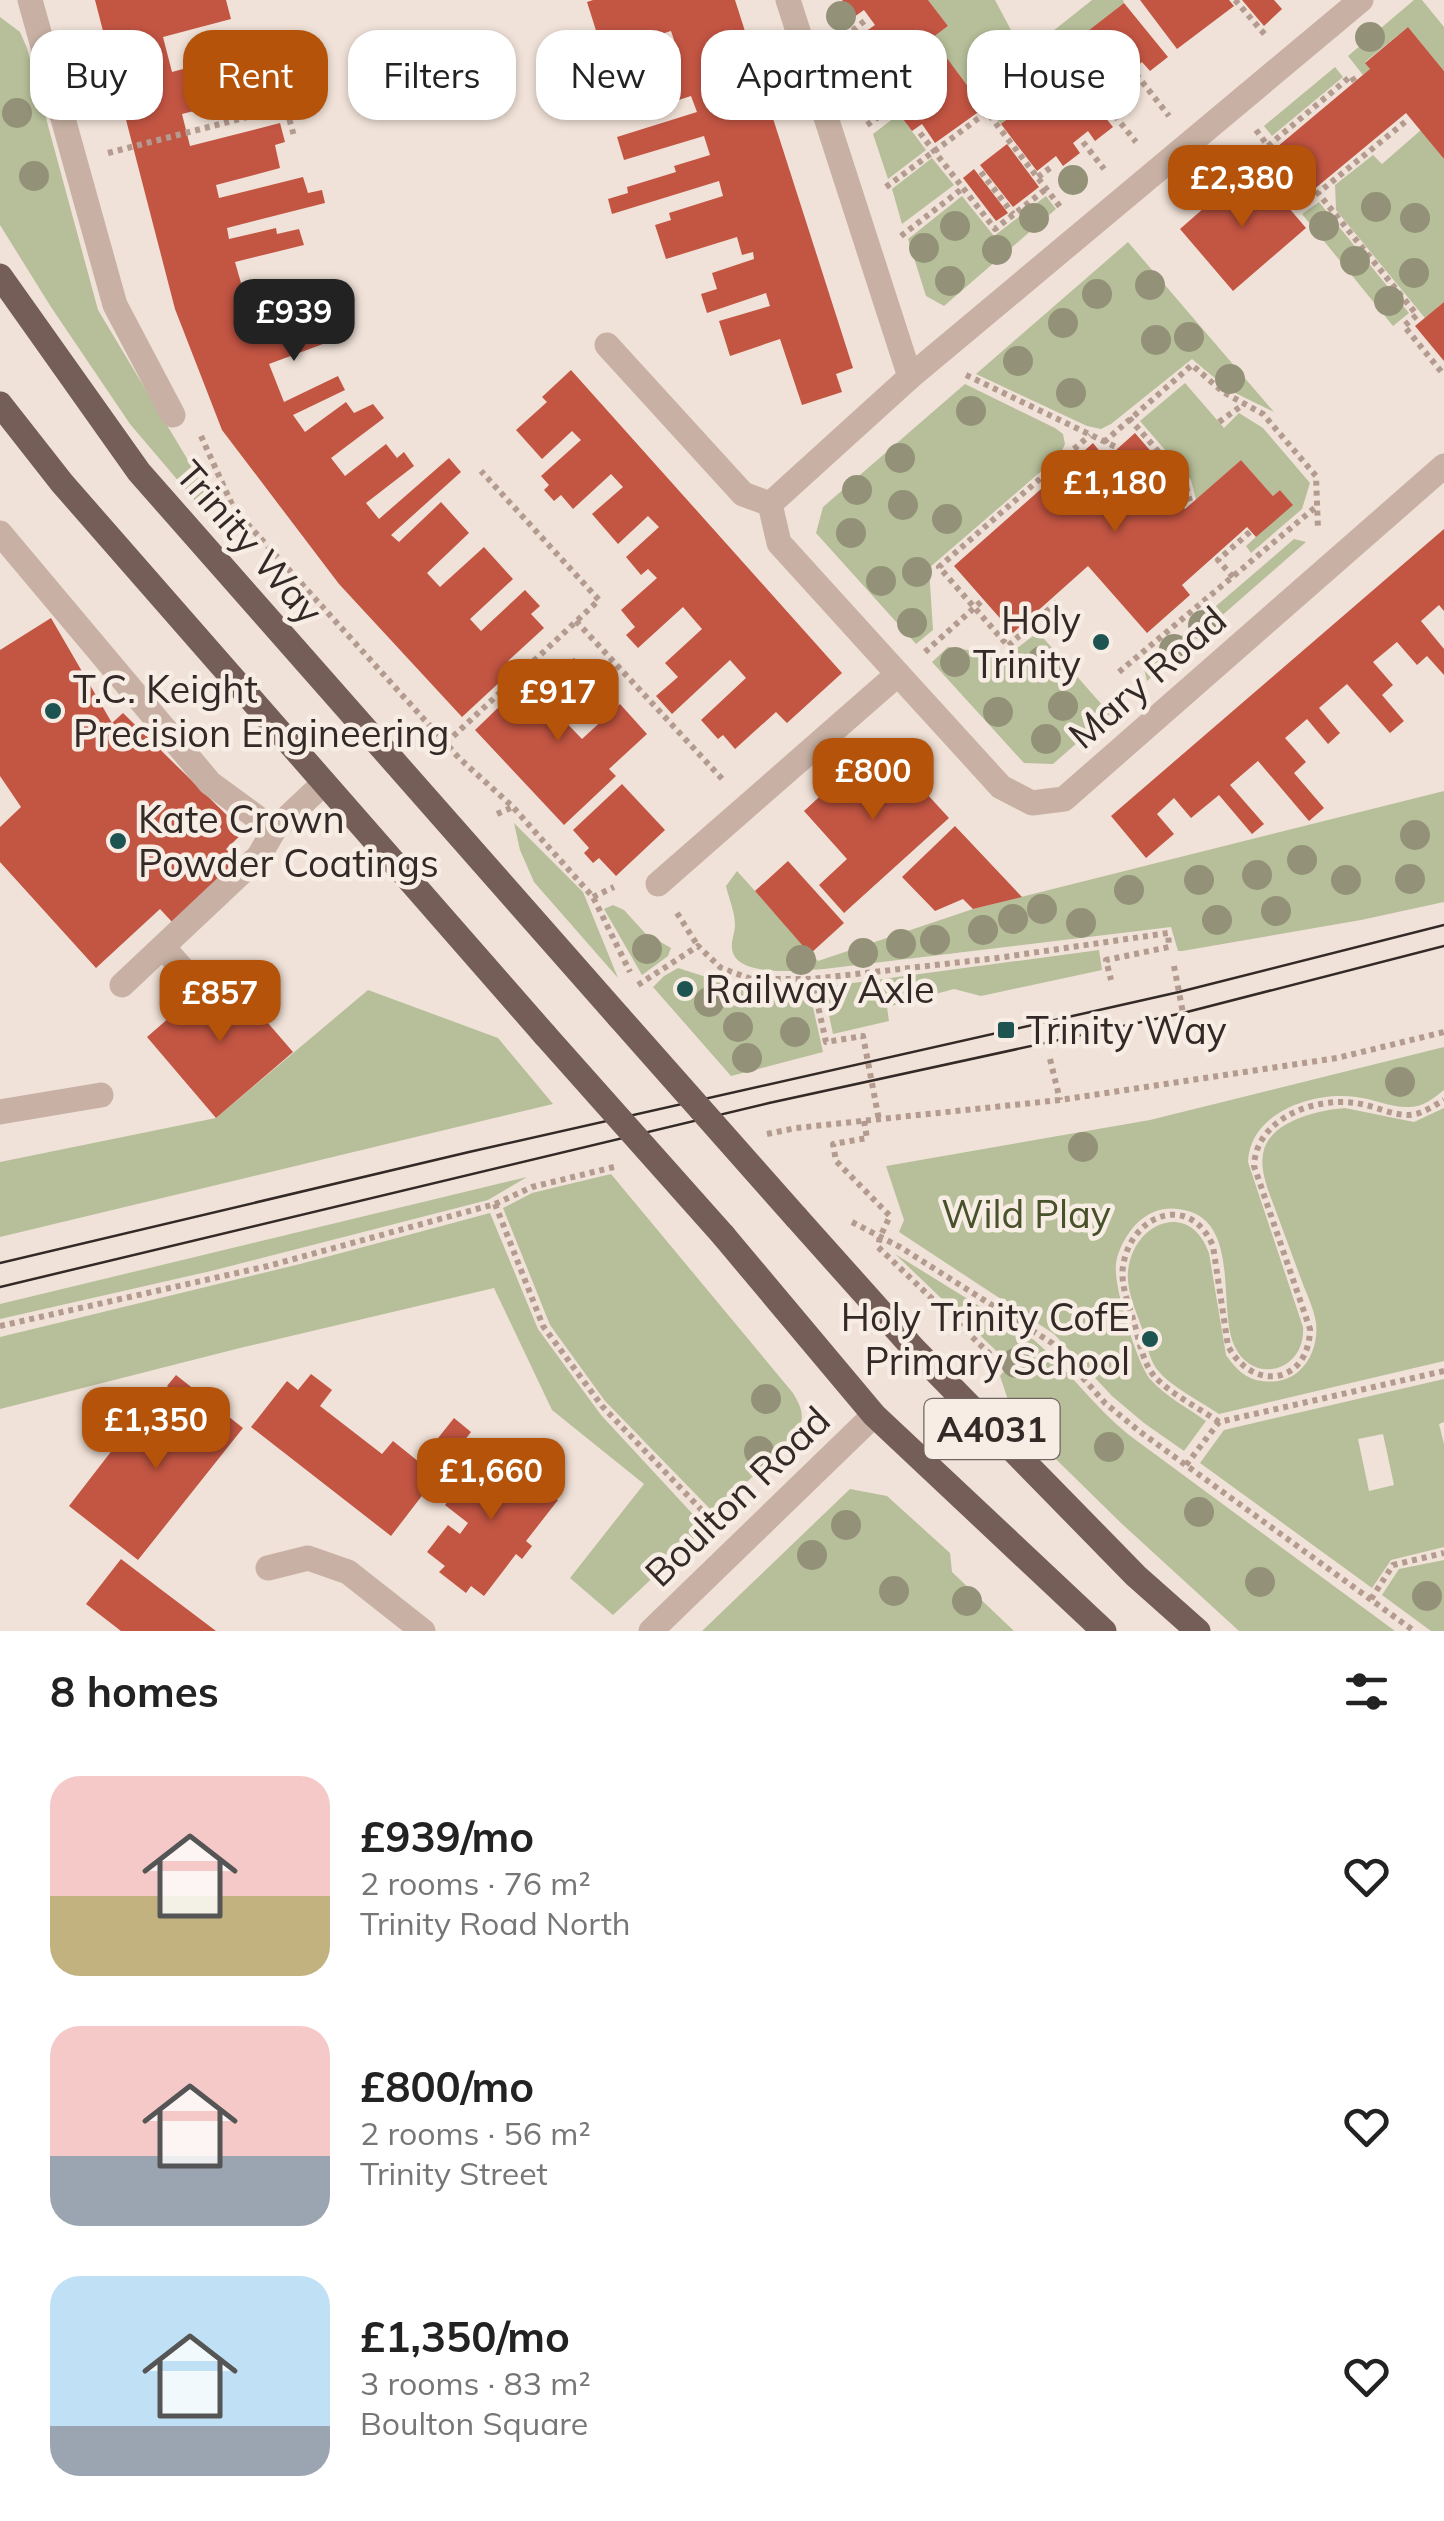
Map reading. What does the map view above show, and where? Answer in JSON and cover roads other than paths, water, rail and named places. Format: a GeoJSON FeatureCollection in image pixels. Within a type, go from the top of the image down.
{"type":"FeatureCollection","features":[{"type":"Feature","properties":{"kind":"main road","name":"Trinity Way"},"geometry":{"type":"LineString","coordinates":[[0,276],[139,472],[619,1017],[928,1363],[1136,1576],[1198,1631]]}},
{"type":"Feature","properties":{"kind":"main road","name":"A4031"},"geometry":{"type":"LineString","coordinates":[[0,404],[62,483],[723,1235],[874,1415],[1104,1631]]}},
{"type":"Feature","properties":{"kind":"street"},"geometry":{"type":"LineString","coordinates":[[30,0],[116,305],[173,415]]}},
{"type":"Feature","properties":{"kind":"street"},"geometry":{"type":"LineString","coordinates":[[788,0],[910,376]]}},
{"type":"Feature","properties":{"kind":"street"},"geometry":{"type":"LineString","coordinates":[[607,345],[743,494],[770,504],[910,376],[1361,0]]}},
{"type":"Feature","properties":{"kind":"street","name":"Mary Road"},"geometry":{"type":"LineString","coordinates":[[770,504],[779,543],[908,666],[1001,787],[1032,803],[1064,799],[1444,466]]}},
{"type":"Feature","properties":{"kind":"street"},"geometry":{"type":"LineString","coordinates":[[0,533],[77,641],[157,734],[210,783],[274,830]]}},
{"type":"Feature","properties":{"kind":"street"},"geometry":{"type":"LineString","coordinates":[[658,884],[908,666]]}},
{"type":"Feature","properties":{"kind":"street"},"geometry":{"type":"LineString","coordinates":[[122,985],[259,856],[274,830],[324,782]]}},
{"type":"Feature","properties":{"kind":"street"},"geometry":{"type":"LineString","coordinates":[[163,947],[201,990]]}},
{"type":"Feature","properties":{"kind":"street"},"geometry":{"type":"LineString","coordinates":[[0,1112],[101,1095]]}},
{"type":"Feature","properties":{"kind":"street","name":"Boulton Road"},"geometry":{"type":"LineString","coordinates":[[652,1631],[874,1415]]}},
{"type":"Feature","properties":{"kind":"street"},"geometry":{"type":"LineString","coordinates":[[268,1568],[308,1558],[348,1572],[424,1631]]}},
{"type":"Feature","properties":{"kind":"tram line"},"geometry":{"type":"LineString","coordinates":[[0,1263],[469,1152],[1179,992],[1444,925]]}},
{"type":"Feature","properties":{"kind":"tram line"},"geometry":{"type":"LineString","coordinates":[[0,1287],[769,1103],[1183,1013],[1444,946]]}},
{"type":"Feature","properties":{"kind":"place","name":"Holy Trinity"},"geometry":{"type":"Point","coordinates":[1101,642]}},
{"type":"Feature","properties":{"kind":"place","name":"T.C. Keight Precision Engineering"},"geometry":{"type":"Point","coordinates":[53,711]}},
{"type":"Feature","properties":{"kind":"place","name":"Kate Crown Powder Coatings"},"geometry":{"type":"Point","coordinates":[118,841]}},
{"type":"Feature","properties":{"kind":"place","name":"Railway Axle"},"geometry":{"type":"Point","coordinates":[685,989]}},
{"type":"Feature","properties":{"kind":"place","name":"Trinity Way"},"geometry":{"type":"Point","coordinates":[1006,1030]}},
{"type":"Feature","properties":{"kind":"place","name":"Holy Trinity CofE Primary School"},"geometry":{"type":"Point","coordinates":[1150,1339]}},
{"type":"Feature","properties":{"kind":"park label","name":"Wild Play"},"geometry":{"type":"Point","coordinates":[1026,1214]}}]}
